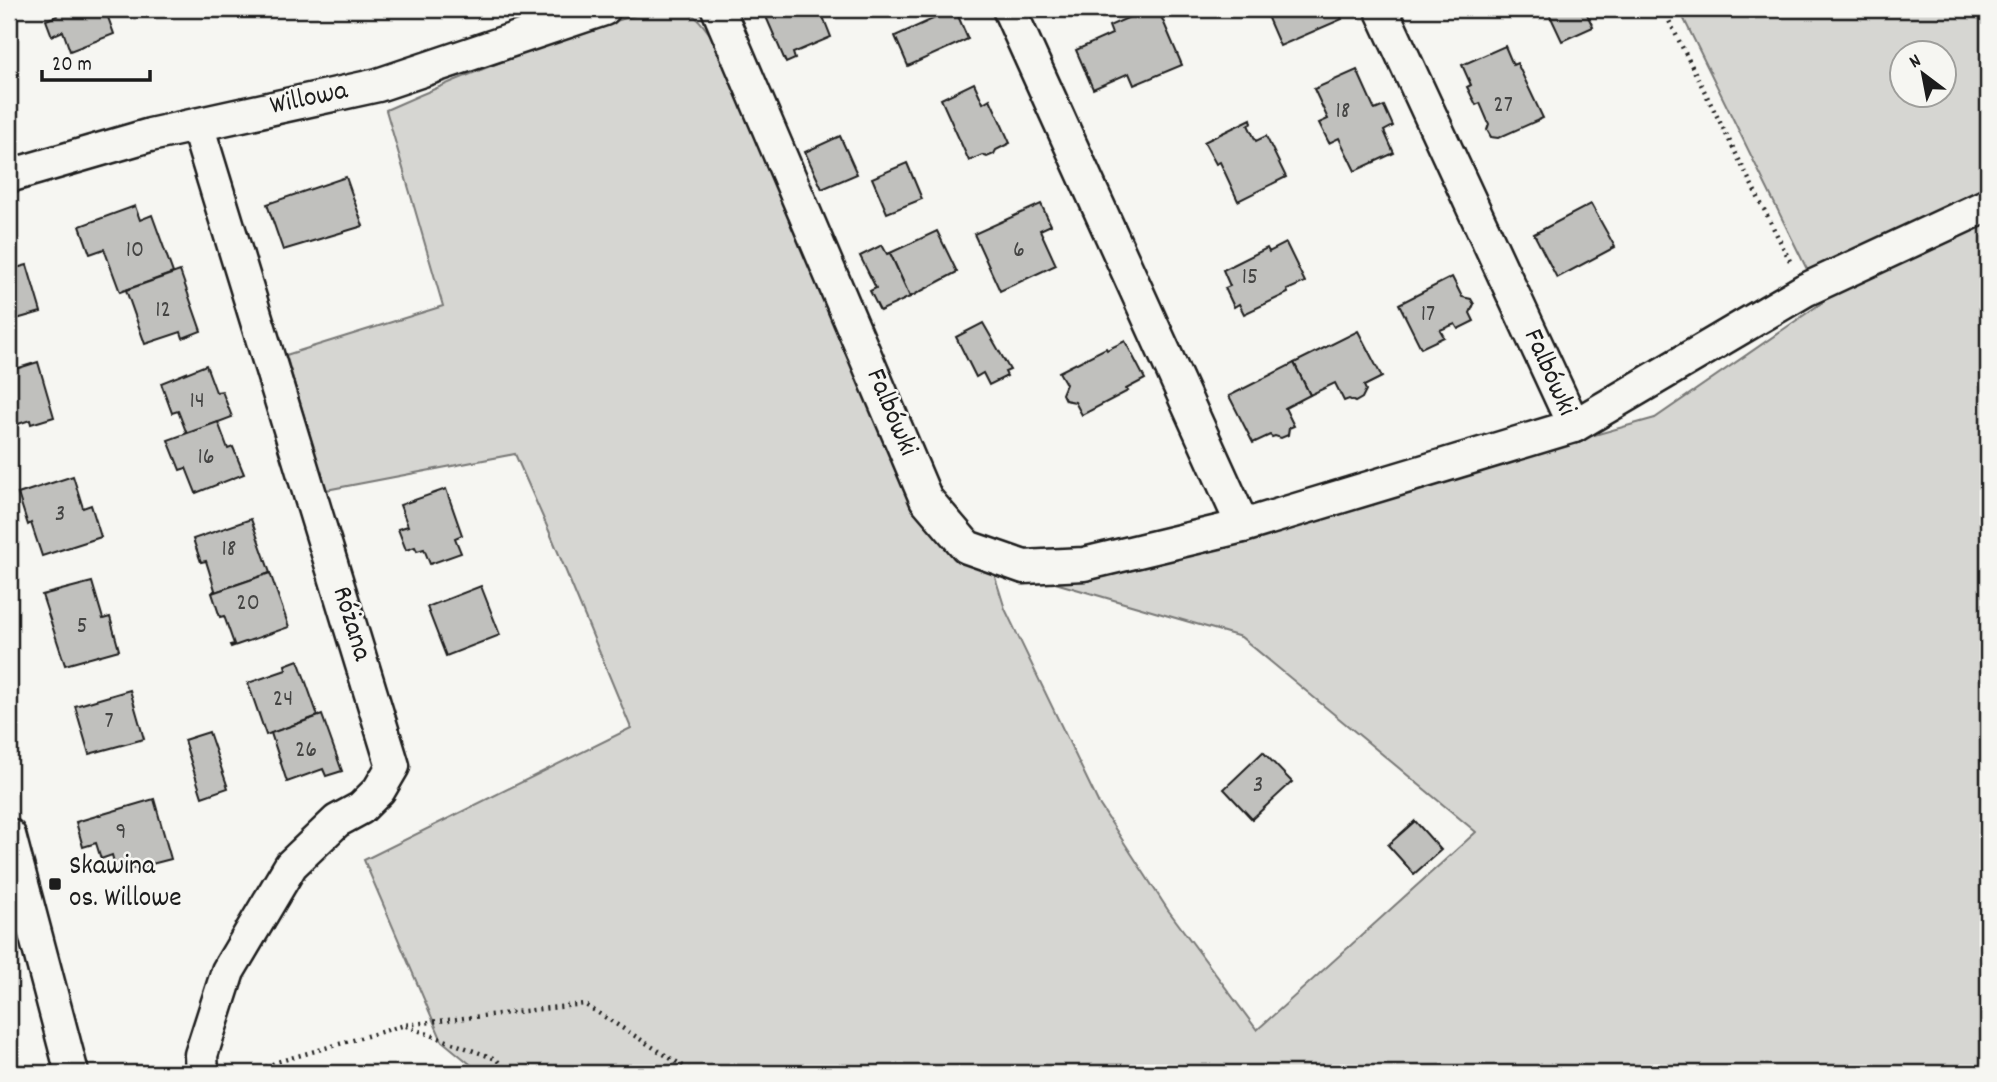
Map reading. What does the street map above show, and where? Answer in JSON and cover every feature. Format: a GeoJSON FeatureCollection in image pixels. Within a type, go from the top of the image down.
{"type":"FeatureCollection","features":[{"type":"Feature","properties":{"kind":"street","name":"Willowa"},"geometry":{"type":"LineString","coordinates":[[9,176],[150,135],[379,85],[604,9]]}},
{"type":"Feature","properties":{"kind":"street","name":"Falbówki"},"geometry":{"type":"LineString","coordinates":[[718,9],[926,499],[967,547],[1024,567],[1084,564],[1243,526],[1574,426],[1381,9]]}},
{"type":"Feature","properties":{"kind":"street"},"geometry":{"type":"LineString","coordinates":[[1009,9],[1243,526]]}},
{"type":"Feature","properties":{"kind":"street","name":"Różana"},"geometry":{"type":"LineString","coordinates":[[197,125],[393,766],[379,790],[362,808],[337,821],[291,865],[228,971],[201,1055],[202,1073]]}},
{"type":"Feature","properties":{"kind":"street"},"geometry":{"type":"LineString","coordinates":[[1574,426],[1805,290],[1988,205]]}},
{"type":"Feature","properties":{"kind":"street"},"geometry":{"type":"LineString","coordinates":[[9,835],[72,1073]]}},
{"type":"Feature","properties":{"kind":"path"},"geometry":{"type":"LineString","coordinates":[[1663,9],[1805,290]]}},
{"type":"Feature","properties":{"kind":"path"},"geometry":{"type":"LineString","coordinates":[[253,1073],[277,1062],[405,1026],[584,1004],[694,1073]]}},
{"type":"Feature","properties":{"kind":"path"},"geometry":{"type":"LineString","coordinates":[[405,1026],[496,1059],[508,1073]]}},
{"type":"Feature","properties":{"kind":"shaded area"},"geometry":{"type":"Polygon","coordinates":[[[656,9],[679,10],[693,15],[718,44],[875,402],[991,564],[1005,609],[1099,804],[1168,910],[1257,1030],[1476,832],[1241,637],[1045,580],[1246,533],[1655,418],[1823,302],[1679,9],[1988,9],[1988,1073],[481,1073],[442,1041],[364,860],[631,728],[515,454],[326,490],[286,355],[443,306],[386,110],[453,81],[588,30],[656,9]]]}},
{"type":"Feature","properties":{"kind":"building"},"geometry":{"type":"Polygon","coordinates":[[[54,9],[105,9],[114,34],[70,51],[63,31],[52,36],[46,20],[57,16],[54,9]]]}},
{"type":"Feature","properties":{"kind":"building"},"geometry":{"type":"Polygon","coordinates":[[[773,9],[820,9],[831,37],[793,53],[795,59],[786,63],[764,12],[773,9]]]}},
{"type":"Feature","properties":{"kind":"building"},"geometry":{"type":"Polygon","coordinates":[[[955,9],[968,39],[908,66],[895,36],[955,9]]]}},
{"type":"Feature","properties":{"kind":"building"},"geometry":{"type":"Polygon","coordinates":[[[1148,9],[1158,9],[1182,65],[1134,85],[1129,73],[1093,89],[1076,50],[1112,34],[1109,26],[1148,9]]]}},
{"type":"Feature","properties":{"kind":"building"},"geometry":{"type":"Polygon","coordinates":[[[1264,9],[1337,9],[1342,19],[1280,46],[1264,9]]]}},
{"type":"Feature","properties":{"kind":"building"},"geometry":{"type":"Polygon","coordinates":[[[1547,9],[1592,9],[1586,12],[1593,27],[1562,41],[1547,9]]]}},
{"type":"Feature","properties":{"kind":"building"},"geometry":{"type":"Polygon","coordinates":[[[1505,46],[1513,65],[1517,63],[1543,118],[1498,138],[1491,137],[1487,130],[1489,124],[1480,103],[1476,105],[1467,87],[1471,85],[1462,65],[1505,46]]]}},
{"type":"Feature","properties":{"kind":"building"},"geometry":{"type":"Polygon","coordinates":[[[1357,70],[1375,110],[1384,106],[1393,126],[1384,131],[1394,153],[1355,171],[1339,138],[1329,143],[1319,123],[1328,119],[1314,89],[1357,70]]]}},
{"type":"Feature","properties":{"kind":"building"},"geometry":{"type":"Polygon","coordinates":[[[974,83],[983,103],[990,99],[1010,143],[996,150],[994,154],[987,157],[982,155],[969,161],[941,99],[974,83]]]}},
{"type":"Feature","properties":{"kind":"building"},"geometry":{"type":"Polygon","coordinates":[[[1251,119],[1252,123],[1248,125],[1256,141],[1266,136],[1286,177],[1238,201],[1220,162],[1216,164],[1204,142],[1251,119]]]}},
{"type":"Feature","properties":{"kind":"building"},"geometry":{"type":"Polygon","coordinates":[[[840,136],[857,174],[822,189],[805,152],[840,136]]]}},
{"type":"Feature","properties":{"kind":"building"},"geometry":{"type":"Polygon","coordinates":[[[907,163],[922,199],[887,213],[872,178],[907,163]]]}},
{"type":"Feature","properties":{"kind":"building"},"geometry":{"type":"Polygon","coordinates":[[[346,177],[363,226],[283,250],[267,204],[346,177]]]}},
{"type":"Feature","properties":{"kind":"building"},"geometry":{"type":"Polygon","coordinates":[[[1041,204],[1051,225],[1040,230],[1056,265],[1000,291],[974,234],[1041,204]]]}},
{"type":"Feature","properties":{"kind":"building"},"geometry":{"type":"Polygon","coordinates":[[[1591,204],[1615,247],[1557,278],[1534,234],[1591,204]]]}},
{"type":"Feature","properties":{"kind":"building"},"geometry":{"type":"Polygon","coordinates":[[[135,206],[140,220],[152,215],[173,273],[120,292],[104,249],[90,254],[80,226],[135,206]]]}},
{"type":"Feature","properties":{"kind":"building"},"geometry":{"type":"Polygon","coordinates":[[[937,231],[957,272],[910,297],[890,253],[937,231]]]}},
{"type":"Feature","properties":{"kind":"building"},"geometry":{"type":"Polygon","coordinates":[[[1286,243],[1305,282],[1244,314],[1239,304],[1234,307],[1225,288],[1230,286],[1223,270],[1267,248],[1269,252],[1286,243]]]}},
{"type":"Feature","properties":{"kind":"building"},"geometry":{"type":"Polygon","coordinates":[[[882,245],[887,254],[890,253],[910,297],[880,311],[870,291],[876,288],[860,256],[882,245]]]}},
{"type":"Feature","properties":{"kind":"building"},"geometry":{"type":"Polygon","coordinates":[[[14,262],[16,268],[27,265],[41,312],[13,320],[14,326],[9,327],[9,264],[14,262]]]}},
{"type":"Feature","properties":{"kind":"building"},"geometry":{"type":"Polygon","coordinates":[[[180,271],[201,331],[183,338],[181,332],[145,344],[126,290],[180,271]]]}},
{"type":"Feature","properties":{"kind":"building"},"geometry":{"type":"Polygon","coordinates":[[[1452,277],[1462,297],[1471,299],[1474,304],[1470,313],[1474,321],[1458,329],[1455,324],[1440,330],[1444,337],[1421,348],[1399,304],[1452,277]]]}},
{"type":"Feature","properties":{"kind":"building"},"geometry":{"type":"Polygon","coordinates":[[[983,323],[1010,370],[1005,372],[1007,376],[989,385],[983,373],[976,377],[956,337],[983,323]]]}},
{"type":"Feature","properties":{"kind":"building"},"geometry":{"type":"Polygon","coordinates":[[[1358,331],[1382,377],[1364,386],[1366,390],[1362,398],[1355,402],[1349,399],[1344,401],[1335,383],[1310,395],[1294,363],[1358,331]]]}},
{"type":"Feature","properties":{"kind":"building"},"geometry":{"type":"Polygon","coordinates":[[[1125,341],[1145,379],[1082,415],[1075,402],[1065,400],[1062,394],[1066,384],[1059,372],[1125,341]]]}},
{"type":"Feature","properties":{"kind":"building"},"geometry":{"type":"Polygon","coordinates":[[[38,362],[54,417],[31,424],[30,420],[9,427],[9,378],[12,378],[9,371],[38,362]]]}},
{"type":"Feature","properties":{"kind":"building"},"geometry":{"type":"Polygon","coordinates":[[[1294,363],[1310,395],[1285,408],[1294,426],[1289,428],[1288,435],[1281,438],[1270,435],[1253,443],[1229,396],[1294,363]]]}},
{"type":"Feature","properties":{"kind":"building"},"geometry":{"type":"Polygon","coordinates":[[[206,365],[216,392],[222,391],[232,417],[187,434],[178,411],[172,413],[161,383],[206,365]]]}},
{"type":"Feature","properties":{"kind":"building"},"geometry":{"type":"Polygon","coordinates":[[[218,422],[228,449],[233,447],[244,474],[196,493],[186,468],[180,470],[168,440],[218,422]]]}},
{"type":"Feature","properties":{"kind":"building"},"geometry":{"type":"Polygon","coordinates":[[[73,476],[83,508],[91,505],[101,537],[42,556],[18,494],[73,476]]]}},
{"type":"Feature","properties":{"kind":"building"},"geometry":{"type":"Polygon","coordinates":[[[446,489],[462,535],[455,538],[461,553],[430,564],[424,549],[417,551],[415,547],[406,550],[398,529],[408,526],[400,505],[446,489]]]}},
{"type":"Feature","properties":{"kind":"building"},"geometry":{"type":"Polygon","coordinates":[[[251,519],[270,573],[212,593],[215,590],[206,561],[201,562],[193,539],[251,519]]]}},
{"type":"Feature","properties":{"kind":"building"},"geometry":{"type":"Polygon","coordinates":[[[270,573],[289,627],[231,647],[230,645],[234,644],[224,616],[220,617],[212,593],[270,573]]]}},
{"type":"Feature","properties":{"kind":"building"},"geometry":{"type":"Polygon","coordinates":[[[92,582],[103,619],[110,617],[119,650],[65,665],[42,595],[92,582]]]}},
{"type":"Feature","properties":{"kind":"building"},"geometry":{"type":"Polygon","coordinates":[[[481,586],[500,635],[446,656],[427,607],[481,586]]]}},
{"type":"Feature","properties":{"kind":"building"},"geometry":{"type":"Polygon","coordinates":[[[298,660],[318,716],[266,735],[248,683],[286,670],[285,665],[298,660]]]}},
{"type":"Feature","properties":{"kind":"building"},"geometry":{"type":"Polygon","coordinates":[[[130,690],[144,739],[89,754],[75,706],[130,690]]]}},
{"type":"Feature","properties":{"kind":"building"},"geometry":{"type":"Polygon","coordinates":[[[322,715],[342,771],[326,776],[323,769],[287,782],[271,733],[322,715]]]}},
{"type":"Feature","properties":{"kind":"building"},"geometry":{"type":"Polygon","coordinates":[[[209,732],[228,788],[202,797],[184,740],[209,732]]]}},
{"type":"Feature","properties":{"kind":"building"},"geometry":{"type":"Polygon","coordinates":[[[1263,752],[1292,782],[1252,819],[1224,789],[1263,752]]]}},
{"type":"Feature","properties":{"kind":"building"},"geometry":{"type":"Polygon","coordinates":[[[154,799],[171,859],[117,873],[112,855],[101,859],[96,843],[83,847],[76,822],[154,799]]]}},
{"type":"Feature","properties":{"kind":"building"},"geometry":{"type":"Polygon","coordinates":[[[1415,821],[1441,850],[1414,874],[1388,845],[1415,821]]]}},
{"type":"Feature","properties":{"kind":"place","name":"Skawina os. Willowe"},"geometry":{"type":"Point","coordinates":[55,884]}}]}
